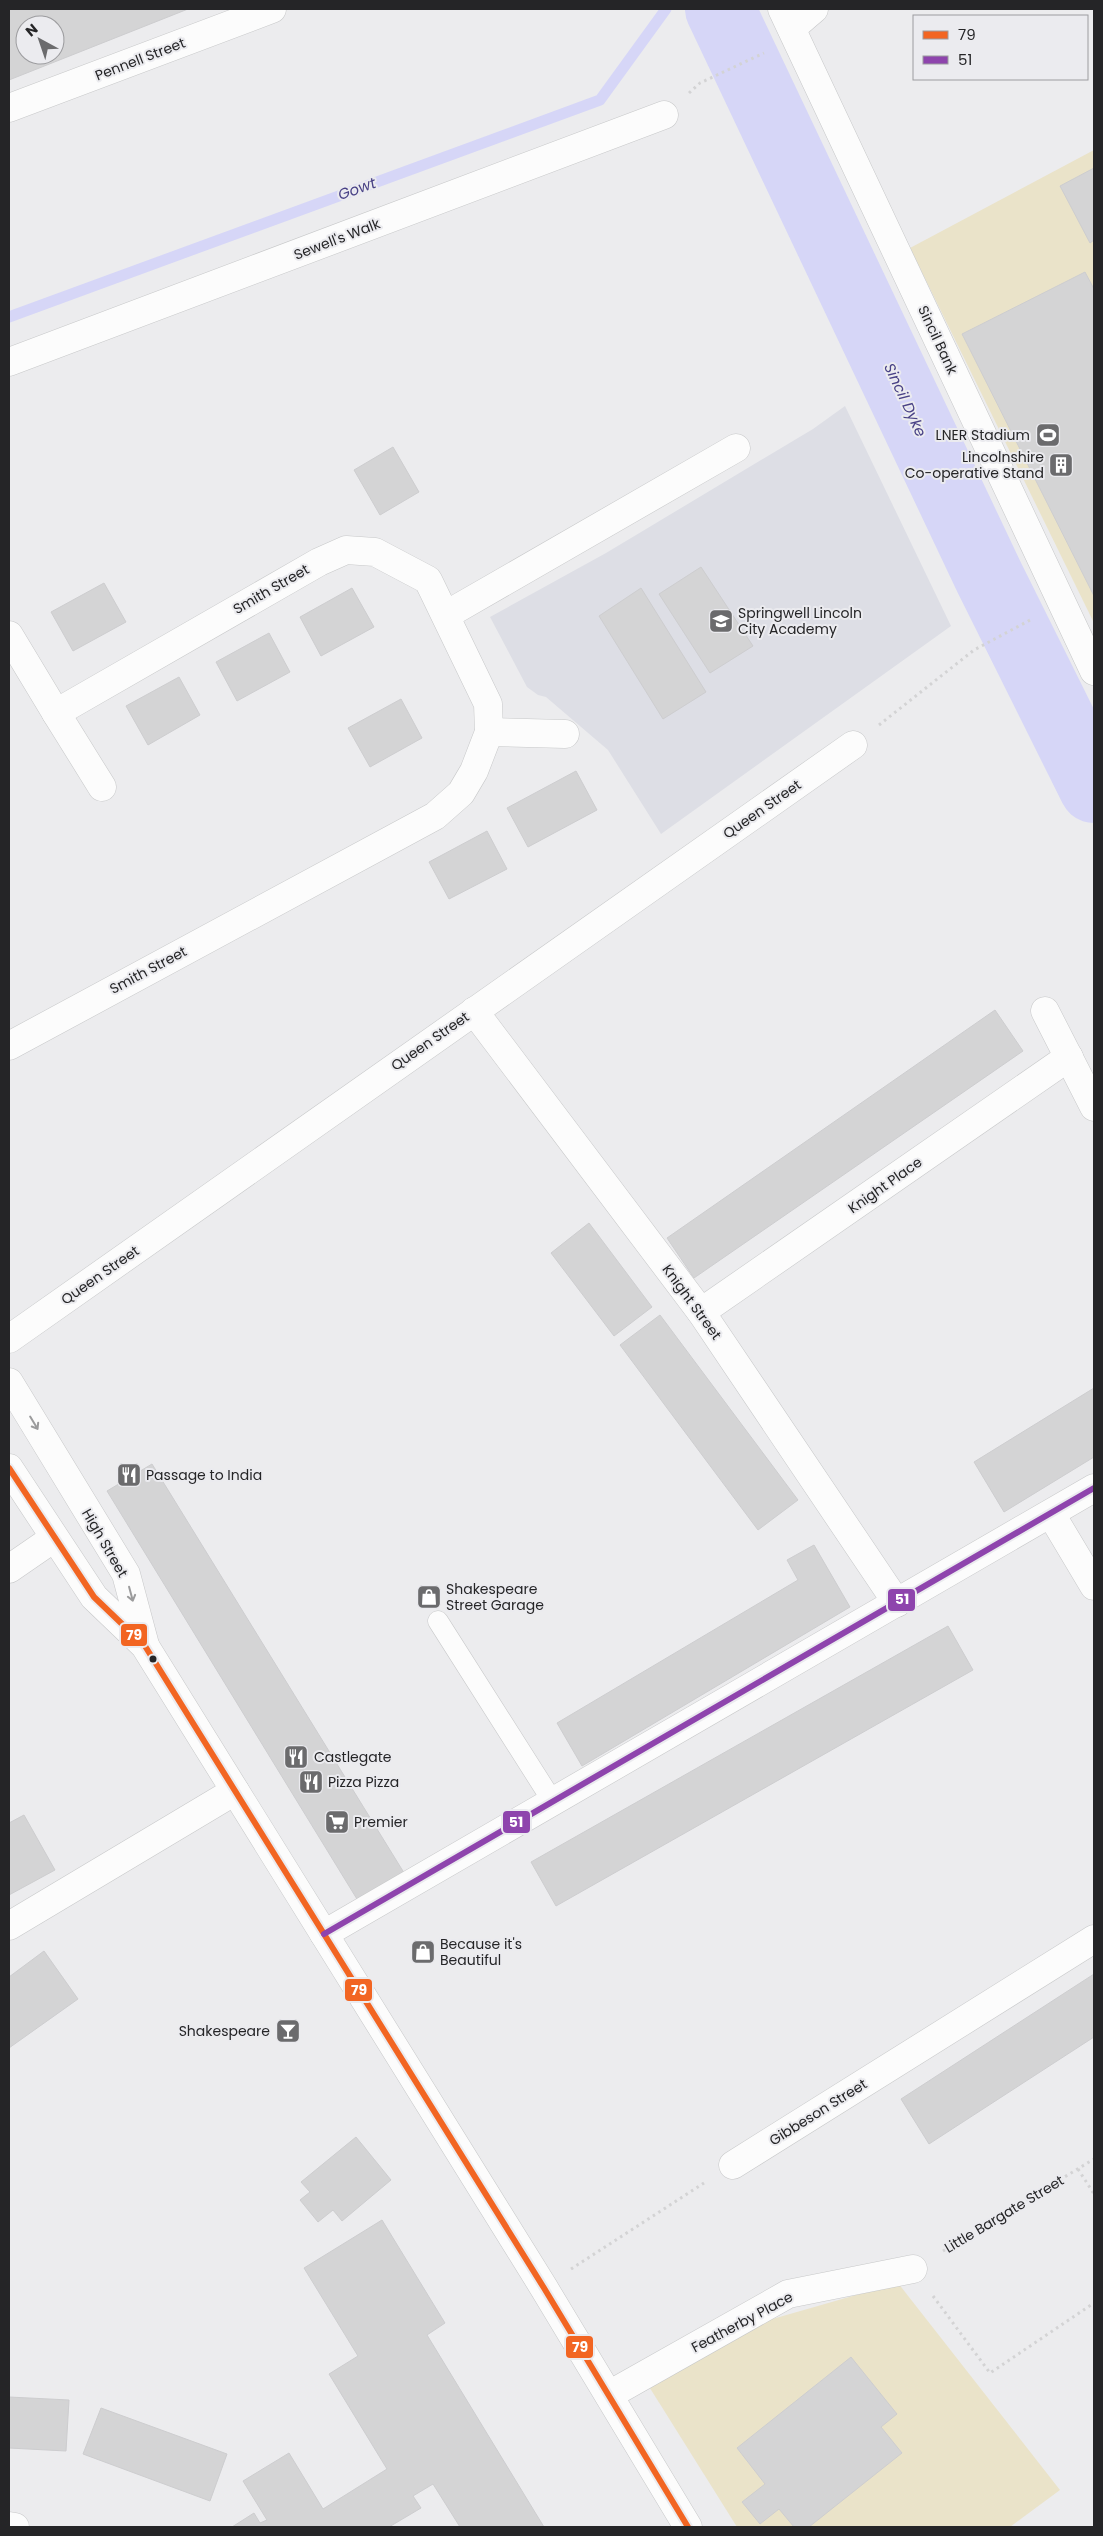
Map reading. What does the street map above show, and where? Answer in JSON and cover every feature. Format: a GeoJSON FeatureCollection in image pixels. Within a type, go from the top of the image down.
{"type":"FeatureCollection","features":[{"type":"Feature","properties":{"kind":"street","name":"Pennell Street"},"geometry":{"type":"LineString","coordinates":[[9,108],[272,9]]}},
{"type":"Feature","properties":{"kind":"street"},"geometry":{"type":"LineString","coordinates":[[787,19],[814,9]]}},
{"type":"Feature","properties":{"kind":"street","name":"Sincil Bank"},"geometry":{"type":"LineString","coordinates":[[787,19],[1094,671]]}},
{"type":"Feature","properties":{"kind":"street","name":"Sewell's Walk"},"geometry":{"type":"LineString","coordinates":[[9,362],[664,115]]}},
{"type":"Feature","properties":{"kind":"street"},"geometry":{"type":"LineString","coordinates":[[446,615],[736,448]]}},
{"type":"Feature","properties":{"kind":"street","name":"Smith Street"},"geometry":{"type":"LineString","coordinates":[[9,1046],[434,816],[461,793],[474,770],[490,732],[488,704],[428,580],[374,552],[346,550],[319,562],[56,713]]}},
{"type":"Feature","properties":{"kind":"street"},"geometry":{"type":"LineString","coordinates":[[9,635],[102,787]]}},
{"type":"Feature","properties":{"kind":"street"},"geometry":{"type":"LineString","coordinates":[[490,732],[565,734]]}},
{"type":"Feature","properties":{"kind":"street","name":"Queen Street"},"geometry":{"type":"LineString","coordinates":[[9,1339],[853,745]]}},
{"type":"Feature","properties":{"kind":"street","name":"Knight Street"},"geometry":{"type":"LineString","coordinates":[[474,1011],[701,1312],[897,1603]]}},
{"type":"Feature","properties":{"kind":"street"},"geometry":{"type":"LineString","coordinates":[[1045,1011],[1094,1107]]}},
{"type":"Feature","properties":{"kind":"street","name":"Knight Place"},"geometry":{"type":"LineString","coordinates":[[701,1312],[1069,1057]]}},
{"type":"Feature","properties":{"kind":"street","name":"High Street"},"geometry":{"type":"LineString","coordinates":[[9,1382],[126,1574],[145,1646]]}},
{"type":"Feature","properties":{"kind":"street"},"geometry":{"type":"LineString","coordinates":[[9,1468],[94,1596],[145,1646],[544,2288],[688,2527]]}},
{"type":"Feature","properties":{"kind":"street"},"geometry":{"type":"LineString","coordinates":[[324,1934],[1094,1488]]}},
{"type":"Feature","properties":{"kind":"street"},"geometry":{"type":"LineString","coordinates":[[1051,1514],[1094,1586]]}},
{"type":"Feature","properties":{"kind":"street"},"geometry":{"type":"LineString","coordinates":[[9,1569],[54,1538]]}},
{"type":"Feature","properties":{"kind":"street"},"geometry":{"type":"LineString","coordinates":[[9,1926],[235,1791]]}},
{"type":"Feature","properties":{"kind":"street","name":"Gibbeson Street"},"geometry":{"type":"LineString","coordinates":[[733,2165],[1094,1939]]}},
{"type":"Feature","properties":{"kind":"street","name":"Featherby Place"},"geometry":{"type":"LineString","coordinates":[[609,2395],[788,2294],[913,2269]]}},
{"type":"Feature","properties":{"kind":"street"},"geometry":{"type":"LineString","coordinates":[[9,2526],[15,2527]]}},
{"type":"Feature","properties":{"kind":"lane"},"geometry":{"type":"LineString","coordinates":[[438,1621],[553,1802]]}},
{"type":"Feature","properties":{"kind":"path"},"geometry":{"type":"LineString","coordinates":[[700,83],[766,52]]}},
{"type":"Feature","properties":{"kind":"path"},"geometry":{"type":"LineString","coordinates":[[853,745],[974,650],[1033,618]]}},
{"type":"Feature","properties":{"kind":"path","name":"Little Bargate Street"},"geometry":{"type":"LineString","coordinates":[[913,2269],[1094,2160]]}},
{"type":"Feature","properties":{"kind":"path"},"geometry":{"type":"LineString","coordinates":[[544,2288],[733,2165]]}},
{"type":"Feature","properties":{"kind":"path"},"geometry":{"type":"LineString","coordinates":[[1078,2169],[1094,2194]]}},
{"type":"Feature","properties":{"kind":"path"},"geometry":{"type":"LineString","coordinates":[[913,2269],[990,2373],[1094,2303]]}},
{"type":"Feature","properties":{"kind":"shaded area","name":"LNER Stadium"},"geometry":{"type":"Polygon","coordinates":[[[1094,150],[1094,623],[910,248],[1094,150]]]}},
{"type":"Feature","properties":{"kind":"shaded area","name":"Springwell Lincoln City Academy"},"geometry":{"type":"Polygon","coordinates":[[[845,406],[951,626],[661,834],[608,750],[546,697],[538,695],[527,687],[490,617],[606,553],[813,429],[845,406]]]}},
{"type":"Feature","properties":{"kind":"shaded area"},"geometry":{"type":"Polygon","coordinates":[[[898,2283],[1060,2490],[1010,2527],[737,2527],[648,2385],[748,2326],[898,2283]]]}},
{"type":"Feature","properties":{"kind":"building"},"geometry":{"type":"Polygon","coordinates":[[[9,9],[188,9],[65,58],[65,15],[15,15],[15,65],[47,65],[9,80],[9,9]]]}},
{"type":"Feature","properties":{"kind":"building"},"geometry":{"type":"Polygon","coordinates":[[[1094,168],[1094,240],[1090,243],[1060,186],[1094,168]]]}},
{"type":"Feature","properties":{"kind":"building","name":"Lincolnshire Co-operative Stand"},"geometry":{"type":"Polygon","coordinates":[[[1085,272],[1094,289],[1094,596],[962,334],[1085,272]]]}},
{"type":"Feature","properties":{"kind":"building"},"geometry":{"type":"Polygon","coordinates":[[[393,447],[419,492],[380,515],[354,470],[393,447]]]}},
{"type":"Feature","properties":{"kind":"building"},"geometry":{"type":"Polygon","coordinates":[[[701,567],[753,646],[710,673],[659,594],[701,567]]]}},
{"type":"Feature","properties":{"kind":"building"},"geometry":{"type":"Polygon","coordinates":[[[104,583],[126,622],[73,651],[51,612],[104,583]]]}},
{"type":"Feature","properties":{"kind":"building"},"geometry":{"type":"Polygon","coordinates":[[[352,588],[374,627],[321,656],[300,617],[352,588]]]}},
{"type":"Feature","properties":{"kind":"building"},"geometry":{"type":"Polygon","coordinates":[[[641,588],[706,692],[663,719],[599,616],[641,588]]]}},
{"type":"Feature","properties":{"kind":"building"},"geometry":{"type":"Polygon","coordinates":[[[269,633],[290,672],[237,701],[216,662],[269,633]]]}},
{"type":"Feature","properties":{"kind":"building"},"geometry":{"type":"Polygon","coordinates":[[[179,677],[200,715],[148,745],[126,706],[179,677]]]}},
{"type":"Feature","properties":{"kind":"building"},"geometry":{"type":"Polygon","coordinates":[[[401,699],[422,738],[370,767],[348,728],[401,699]]]}},
{"type":"Feature","properties":{"kind":"building"},"geometry":{"type":"Polygon","coordinates":[[[576,771],[597,810],[528,847],[507,808],[576,771]]]}},
{"type":"Feature","properties":{"kind":"building"},"geometry":{"type":"Polygon","coordinates":[[[487,831],[507,869],[449,899],[429,862],[487,831]]]}},
{"type":"Feature","properties":{"kind":"building"},"geometry":{"type":"Polygon","coordinates":[[[995,1010],[1023,1051],[694,1278],[667,1238],[995,1010]]]}},
{"type":"Feature","properties":{"kind":"building"},"geometry":{"type":"Polygon","coordinates":[[[589,1223],[652,1307],[614,1336],[551,1253],[589,1223]]]}},
{"type":"Feature","properties":{"kind":"building"},"geometry":{"type":"Polygon","coordinates":[[[660,1315],[798,1500],[758,1530],[620,1345],[660,1315]]]}},
{"type":"Feature","properties":{"kind":"building"},"geometry":{"type":"Polygon","coordinates":[[[1094,1388],[1094,1457],[1004,1512],[974,1462],[1094,1388]]]}},
{"type":"Feature","properties":{"kind":"building"},"geometry":{"type":"Polygon","coordinates":[[[152,1464],[406,1876],[360,1904],[107,1491],[152,1464]]]}},
{"type":"Feature","properties":{"kind":"building"},"geometry":{"type":"Polygon","coordinates":[[[814,1545],[850,1607],[582,1766],[557,1723],[798,1580],[787,1560],[814,1545]]]}},
{"type":"Feature","properties":{"kind":"building"},"geometry":{"type":"Polygon","coordinates":[[[948,1626],[973,1670],[556,1906],[531,1862],[948,1626]]]}},
{"type":"Feature","properties":{"kind":"building"},"geometry":{"type":"Polygon","coordinates":[[[24,1815],[55,1870],[9,1895],[9,1823],[24,1815]]]}},
{"type":"Feature","properties":{"kind":"building"},"geometry":{"type":"Polygon","coordinates":[[[44,1951],[78,1999],[9,2048],[9,1977],[44,1951]]]}},
{"type":"Feature","properties":{"kind":"building"},"geometry":{"type":"Polygon","coordinates":[[[1094,1974],[1094,2037],[929,2144],[901,2099],[1094,1974]]]}},
{"type":"Feature","properties":{"kind":"building"},"geometry":{"type":"Polygon","coordinates":[[[356,2137],[391,2180],[342,2221],[333,2210],[318,2222],[300,2200],[310,2192],[301,2182],[356,2137]]]}},
{"type":"Feature","properties":{"kind":"building"},"geometry":{"type":"Polygon","coordinates":[[[382,2220],[445,2323],[427,2335],[544,2527],[460,2527],[433,2484],[413,2496],[421,2508],[389,2527],[232,2527],[254,2513],[260,2523],[267,2520],[243,2481],[289,2453],[323,2509],[387,2469],[329,2374],[358,2356],[304,2268],[382,2220]]]}},
{"type":"Feature","properties":{"kind":"building"},"geometry":{"type":"Polygon","coordinates":[[[851,2357],[897,2414],[881,2427],[902,2453],[809,2527],[794,2527],[779,2509],[760,2524],[742,2502],[765,2484],[737,2448],[851,2357]]]}},
{"type":"Feature","properties":{"kind":"building"},"geometry":{"type":"Polygon","coordinates":[[[9,2397],[69,2400],[66,2451],[9,2448],[9,2397]]]}},
{"type":"Feature","properties":{"kind":"building"},"geometry":{"type":"Polygon","coordinates":[[[101,2408],[227,2454],[210,2501],[83,2454],[101,2408]]]}},
{"type":"Feature","properties":{"kind":"waterway","name":"Gowt"},"geometry":{"type":"LineString","coordinates":[[9,317],[600,100],[666,9]]}},
{"type":"Feature","properties":{"kind":"waterway","name":"Sincil Dyke"},"geometry":{"type":"LineString","coordinates":[[720,9],[989,577],[1094,788]]}},
{"type":"Feature","properties":{"kind":"transit line","name":"79"},"geometry":{"type":"LineString","coordinates":[[9,1468],[94,1597],[145,1646],[544,2288],[688,2527]]}},
{"type":"Feature","properties":{"kind":"transit line","name":"51"},"geometry":{"type":"LineString","coordinates":[[324,1934],[1094,1488]]}},
{"type":"Feature","properties":{"kind":"place","name":"LNER Stadium"},"geometry":{"type":"Point","coordinates":[1048,435]}},
{"type":"Feature","properties":{"kind":"place","name":"Lincolnshire Co-operative Stand"},"geometry":{"type":"Point","coordinates":[1061,465]}},
{"type":"Feature","properties":{"kind":"place","name":"Springwell Lincoln City Academy"},"geometry":{"type":"Point","coordinates":[721,621]}},
{"type":"Feature","properties":{"kind":"place","name":"Passage to India"},"geometry":{"type":"Point","coordinates":[129,1475]}},
{"type":"Feature","properties":{"kind":"place","name":"Shakespeare Street Garage"},"geometry":{"type":"Point","coordinates":[429,1597]}},
{"type":"Feature","properties":{"kind":"place","name":"Castlegate"},"geometry":{"type":"Point","coordinates":[296,1757]}},
{"type":"Feature","properties":{"kind":"place","name":"Pizza Pizza"},"geometry":{"type":"Point","coordinates":[311,1782]}},
{"type":"Feature","properties":{"kind":"place","name":"Premier"},"geometry":{"type":"Point","coordinates":[337,1822]}},
{"type":"Feature","properties":{"kind":"place","name":"Because it's Beautiful"},"geometry":{"type":"Point","coordinates":[423,1952]}},
{"type":"Feature","properties":{"kind":"place","name":"Shakespeare"},"geometry":{"type":"Point","coordinates":[288,2031]}}]}
